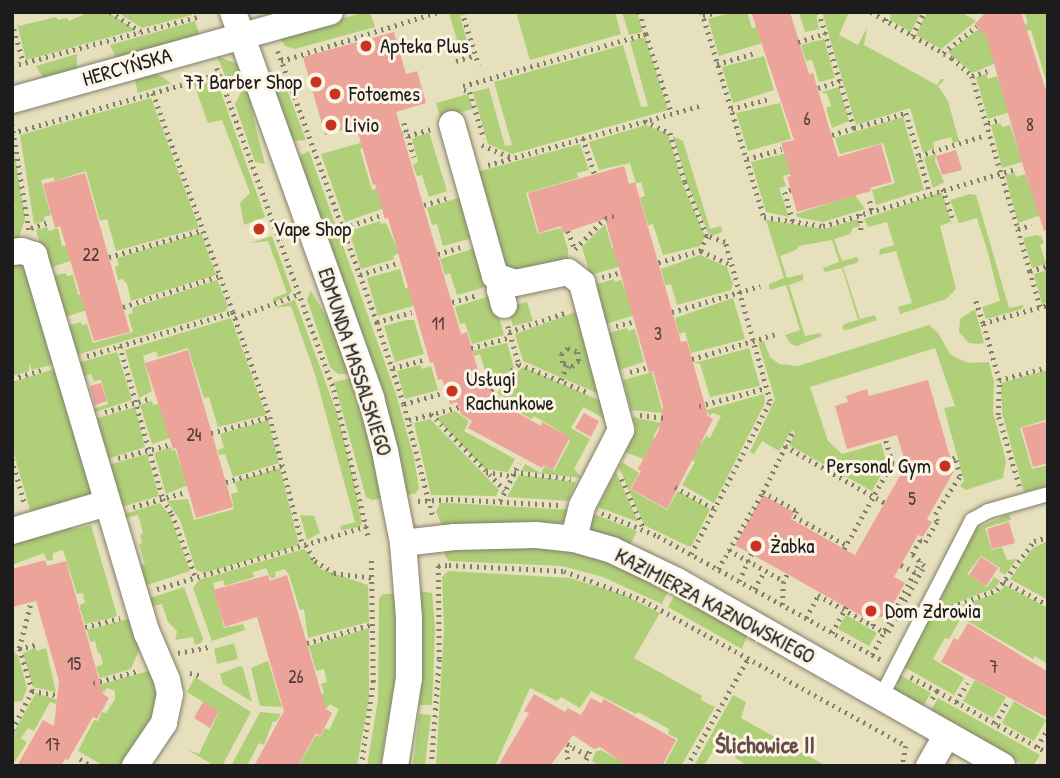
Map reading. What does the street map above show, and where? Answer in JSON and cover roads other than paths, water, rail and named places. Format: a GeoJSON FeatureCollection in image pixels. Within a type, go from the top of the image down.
{"type":"FeatureCollection","features":[{"type":"Feature","properties":{"kind":"street","name":"HERCYŃSKA"},"geometry":{"type":"LineString","coordinates":[[12,100],[238,24],[330,12]]}},
{"type":"Feature","properties":{"kind":"street","name":"EDMUNDA MASSALSKIEGO"},"geometry":{"type":"LineString","coordinates":[[238,24],[371,398],[385,451],[403,543],[409,618],[409,678],[395,766]]}},
{"type":"Feature","properties":{"kind":"street"},"geometry":{"type":"LineString","coordinates":[[452,124],[495,276],[504,293],[515,283],[568,272],[580,280],[621,430],[582,506],[574,539]]}},
{"type":"Feature","properties":{"kind":"street"},"geometry":{"type":"LineString","coordinates":[[13,252],[34,256],[56,366],[96,465],[144,603],[170,694],[169,707],[157,738],[135,766]]}},
{"type":"Feature","properties":{"kind":"street"},"geometry":{"type":"LineString","coordinates":[[22,528],[109,508]]}},
{"type":"Feature","properties":{"kind":"street","name":"KAZIMIERZA KAZNOWSKIEGO"},"geometry":{"type":"LineString","coordinates":[[403,543],[512,534],[574,539],[612,550],[654,568],[1002,766]]}},
{"type":"Feature","properties":{"kind":"street"},"geometry":{"type":"LineString","coordinates":[[929,766],[947,735]]}},
{"type":"Feature","properties":{"kind":"lane"},"geometry":{"type":"LineString","coordinates":[[881,697],[972,520],[988,511],[1048,494]]}},
{"type":"Feature","properties":{"kind":"place","name":"Apteka Plus"},"geometry":{"type":"Point","coordinates":[366,46]}},
{"type":"Feature","properties":{"kind":"place","name":"77 Barber Shop"},"geometry":{"type":"Point","coordinates":[316,82]}},
{"type":"Feature","properties":{"kind":"place","name":"Fotoemes"},"geometry":{"type":"Point","coordinates":[335,94]}},
{"type":"Feature","properties":{"kind":"place","name":"Livio"},"geometry":{"type":"Point","coordinates":[331,125]}},
{"type":"Feature","properties":{"kind":"place","name":"Vape Shop"},"geometry":{"type":"Point","coordinates":[259,229]}},
{"type":"Feature","properties":{"kind":"place","name":"Usługi Rachunkowe"},"geometry":{"type":"Point","coordinates":[452,391]}},
{"type":"Feature","properties":{"kind":"place","name":"Personal Gym"},"geometry":{"type":"Point","coordinates":[945,466]}},
{"type":"Feature","properties":{"kind":"place","name":"Żabka"},"geometry":{"type":"Point","coordinates":[756,546]}},
{"type":"Feature","properties":{"kind":"place","name":"Dom Zdrowia"},"geometry":{"type":"Point","coordinates":[871,611]}},
{"type":"Feature","properties":{"kind":"district","name":"Ślichowice II"},"geometry":{"type":"Point","coordinates":[765,745]}}]}
